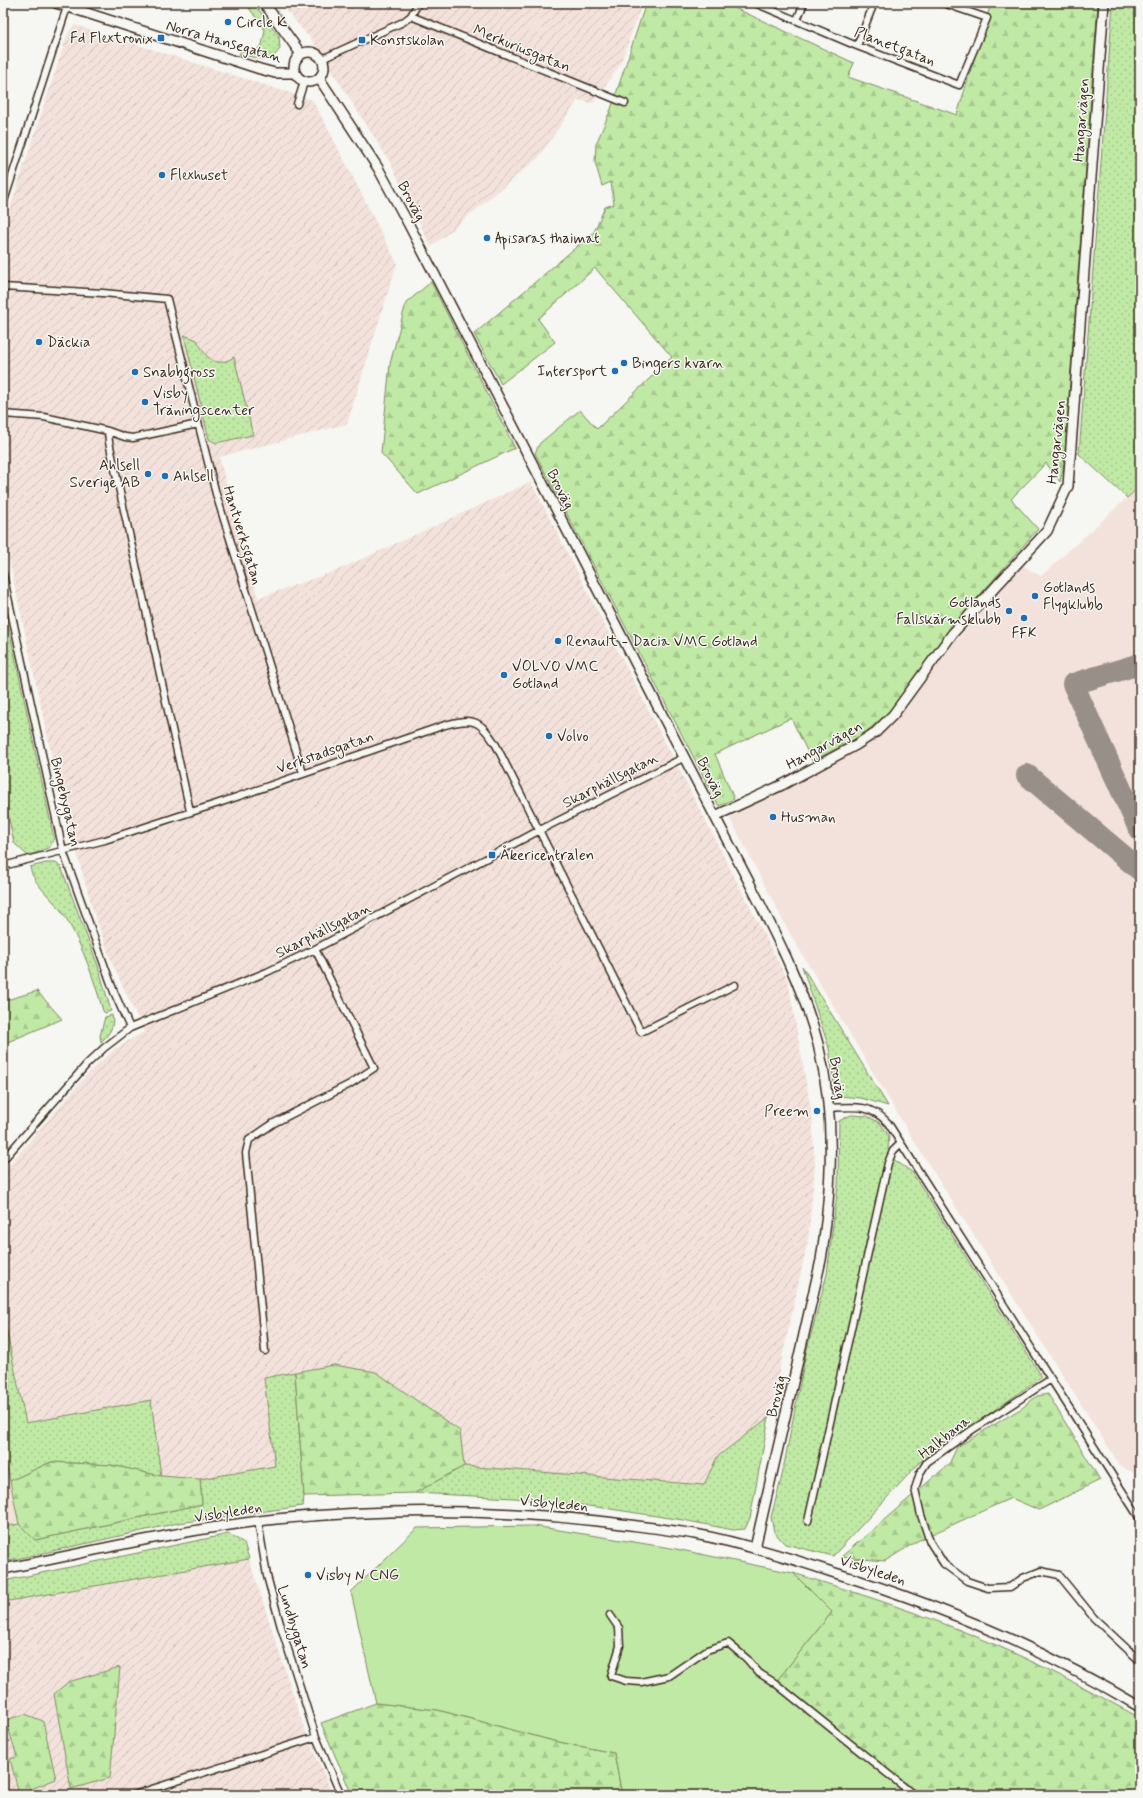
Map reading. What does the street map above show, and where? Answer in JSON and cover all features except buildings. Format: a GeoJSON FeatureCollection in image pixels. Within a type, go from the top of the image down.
{"type":"FeatureCollection","features":[{"type":"Feature","properties":{"kind":"main road","name":"Norra Hansegatan"},"geometry":{"type":"LineString","coordinates":[[56,3],[260,69],[275,73],[294,73]]}},
{"type":"Feature","properties":{"kind":"main road"},"geometry":{"type":"LineString","coordinates":[[264,3],[302,54]]}},
{"type":"Feature","properties":{"kind":"main road","name":"Hangarvägen"},"geometry":{"type":"LineString","coordinates":[[715,816],[782,785],[856,745],[876,732],[893,715],[953,633],[1047,530],[1068,486],[1104,3]]}},
{"type":"Feature","properties":{"kind":"main road"},"geometry":{"type":"LineString","coordinates":[[313,52],[322,59],[324,69],[319,78],[311,82],[304,82],[294,73],[294,63],[302,54],[313,52]]}},
{"type":"Feature","properties":{"kind":"main road","name":"Broväg"},"geometry":{"type":"LineString","coordinates":[[319,78],[374,162],[398,204],[715,816],[794,974],[817,1042],[828,1108],[831,1161],[828,1211],[821,1260],[755,1548]]}},
{"type":"Feature","properties":{"kind":"main road","name":"Visbyleden"},"geometry":{"type":"LineString","coordinates":[[3,1569],[140,1541],[258,1522],[311,1516],[397,1512],[506,1513],[640,1526],[694,1534],[755,1548],[873,1584],[956,1615],[1033,1649],[1140,1707]]}},
{"type":"Feature","properties":{"kind":"street"},"geometry":{"type":"LineString","coordinates":[[322,59],[403,22],[411,16],[418,3]]}},
{"type":"Feature","properties":{"kind":"street","name":"Planetgatan"},"geometry":{"type":"LineString","coordinates":[[755,3],[857,46],[959,85],[987,18],[943,3]]}},
{"type":"Feature","properties":{"kind":"street"},"geometry":{"type":"LineString","coordinates":[[797,20],[804,3]]}},
{"type":"Feature","properties":{"kind":"street"},"geometry":{"type":"LineString","coordinates":[[857,46],[874,3]]}},
{"type":"Feature","properties":{"kind":"street"},"geometry":{"type":"LineString","coordinates":[[3,202],[67,7]]}},
{"type":"Feature","properties":{"kind":"street","name":"Merkuriusgatan"},"geometry":{"type":"LineString","coordinates":[[411,16],[625,103]]}},
{"type":"Feature","properties":{"kind":"street"},"geometry":{"type":"LineString","coordinates":[[297,104],[304,82]]}},
{"type":"Feature","properties":{"kind":"street","name":"Hantverksgatan"},"geometry":{"type":"LineString","coordinates":[[3,288],[103,293],[167,299],[218,502],[303,773]]}},
{"type":"Feature","properties":{"kind":"street"},"geometry":{"type":"LineString","coordinates":[[3,414],[44,417],[133,438],[198,424]]}},
{"type":"Feature","properties":{"kind":"street"},"geometry":{"type":"LineString","coordinates":[[108,431],[108,442],[190,811]]}},
{"type":"Feature","properties":{"kind":"street","name":"Bingebygatan"},"geometry":{"type":"LineString","coordinates":[[3,574],[63,852],[114,992],[130,1028]]}},
{"type":"Feature","properties":{"kind":"street","name":"Verkstadsgatan"},"geometry":{"type":"LineString","coordinates":[[3,866],[63,852],[105,840],[190,811],[219,803],[445,725],[467,720],[475,722],[486,730],[496,745],[641,1032],[735,985]]}},
{"type":"Feature","properties":{"kind":"street","name":"Skarphällsgatan"},"geometry":{"type":"LineString","coordinates":[[3,1160],[87,1064],[104,1048],[130,1028],[267,972],[315,949],[540,830],[684,757]]}},
{"type":"Feature","properties":{"kind":"street"},"geometry":{"type":"LineString","coordinates":[[265,1351],[246,1153],[249,1140],[274,1123],[350,1084],[374,1068],[315,949]]}},
{"type":"Feature","properties":{"kind":"street"},"geometry":{"type":"LineString","coordinates":[[828,1108],[857,1107],[876,1112],[888,1124],[1140,1519]]}},
{"type":"Feature","properties":{"kind":"street"},"geometry":{"type":"LineString","coordinates":[[808,1521],[888,1163],[893,1151],[900,1144]]}},
{"type":"Feature","properties":{"kind":"street","name":"Halkbana"},"geometry":{"type":"LineString","coordinates":[[1051,1379],[972,1430],[927,1462],[920,1473],[915,1489],[921,1515],[930,1542],[944,1564],[967,1581],[988,1588],[1010,1587],[1023,1578],[1041,1571],[1059,1575],[1094,1618],[1140,1662]]}},
{"type":"Feature","properties":{"kind":"street","name":"Lundbygatan"},"geometry":{"type":"LineString","coordinates":[[258,1522],[267,1576],[316,1738],[341,1795]]}},
{"type":"Feature","properties":{"kind":"street"},"geometry":{"type":"LineString","coordinates":[[610,1615],[619,1628],[620,1646],[612,1676],[626,1681],[641,1682],[669,1676],[707,1650],[728,1643],[747,1659],[759,1673],[775,1683],[914,1795]]}},
{"type":"Feature","properties":{"kind":"street"},"geometry":{"type":"LineString","coordinates":[[133,1795],[316,1738]]}},
{"type":"Feature","properties":{"kind":"shaded area"},"geometry":{"type":"Polygon","coordinates":[[[280,3],[642,4],[620,65],[593,103],[578,100],[538,158],[431,247],[390,162],[314,43],[280,3]]]}},
{"type":"Feature","properties":{"kind":"shaded area"},"geometry":{"type":"Polygon","coordinates":[[[75,25],[312,100],[397,263],[347,424],[219,457],[258,598],[338,570],[531,482],[788,981],[812,1116],[815,1165],[808,1240],[769,1417],[717,1457],[704,1485],[464,1466],[460,1431],[334,1365],[264,1378],[275,1466],[200,1479],[161,1476],[151,1400],[26,1423],[3,1314],[3,1172],[91,1070],[115,1049],[144,1032],[112,963],[92,907],[59,790],[3,531],[4,242],[10,208],[68,33],[75,25]]]}},
{"type":"Feature","properties":{"kind":"shaded area"},"geometry":{"type":"Polygon","coordinates":[[[1140,486],[1140,1475],[1121,1467],[917,1146],[789,932],[729,816],[856,752],[881,735],[953,644],[1023,566],[1041,576],[1140,486]]]}},
{"type":"Feature","properties":{"kind":"shaded area"},"geometry":{"type":"Polygon","coordinates":[[[3,1451],[19,1524],[3,1527],[3,1451]]]}},
{"type":"Feature","properties":{"kind":"shaded area"},"geometry":{"type":"Polygon","coordinates":[[[249,1559],[303,1725],[333,1795],[3,1795],[3,1602],[249,1559]]]}},
{"type":"Feature","properties":{"kind":"green space"},"geometry":{"type":"Polygon","coordinates":[[[646,3],[724,3],[854,63],[848,77],[957,115],[991,3],[1098,3],[1064,464],[1060,482],[1046,463],[1011,499],[1038,529],[944,636],[889,712],[860,737],[812,761],[791,718],[715,754],[734,799],[719,806],[535,453],[540,443],[580,410],[597,429],[672,357],[595,268],[538,319],[555,342],[501,384],[474,334],[594,232],[605,207],[614,204],[611,182],[602,186],[595,162],[596,144],[611,109],[646,3]]]}},
{"type":"Feature","properties":{"kind":"green space"},"geometry":{"type":"Polygon","coordinates":[[[1113,3],[1140,4],[1140,486],[1127,498],[1079,454],[1113,3]]]}},
{"type":"Feature","properties":{"kind":"green space"},"geometry":{"type":"Polygon","coordinates":[[[255,5],[279,36],[280,49],[275,55],[266,60],[239,54],[241,51],[254,52],[262,45],[265,30],[249,8],[255,5]]]}},
{"type":"Feature","properties":{"kind":"green space"},"geometry":{"type":"Polygon","coordinates":[[[431,282],[515,448],[418,494],[381,453],[390,364],[406,303],[431,282]]]}},
{"type":"Feature","properties":{"kind":"green space"},"geometry":{"type":"Polygon","coordinates":[[[184,335],[197,340],[207,356],[216,362],[227,361],[234,357],[253,435],[216,443],[209,439],[184,335]]]}},
{"type":"Feature","properties":{"kind":"green space"},"geometry":{"type":"Polygon","coordinates":[[[3,601],[54,838],[50,847],[28,856],[14,843],[3,791],[3,601]]]}},
{"type":"Feature","properties":{"kind":"green space"},"geometry":{"type":"Polygon","coordinates":[[[46,863],[56,863],[61,867],[98,966],[111,1011],[105,1013],[103,1011],[88,963],[78,940],[62,911],[40,887],[32,874],[30,867],[46,863]]]}},
{"type":"Feature","properties":{"kind":"green space"},"geometry":{"type":"Polygon","coordinates":[[[802,966],[888,1106],[861,1098],[839,1096],[834,1084],[829,1048],[802,966]]]}},
{"type":"Feature","properties":{"kind":"green space"},"geometry":{"type":"Polygon","coordinates":[[[37,991],[62,1019],[3,1044],[3,1001],[37,991]]]}},
{"type":"Feature","properties":{"kind":"green space"},"geometry":{"type":"Polygon","coordinates":[[[112,1015],[113,1023],[111,1030],[101,1042],[100,1036],[105,1017],[112,1015]]]}},
{"type":"Feature","properties":{"kind":"green space"},"geometry":{"type":"Polygon","coordinates":[[[851,1115],[867,1116],[880,1123],[889,1136],[888,1149],[893,1159],[912,1172],[1042,1377],[920,1462],[833,1556],[785,1544],[774,1532],[771,1517],[781,1480],[806,1353],[827,1274],[838,1185],[839,1121],[851,1115]]]}},
{"type":"Feature","properties":{"kind":"green space"},"geometry":{"type":"Polygon","coordinates":[[[3,1314],[26,1423],[151,1400],[161,1476],[111,1465],[51,1462],[10,1481],[3,1451],[3,1314]]]}},
{"type":"Feature","properties":{"kind":"green space"},"geometry":{"type":"Polygon","coordinates":[[[334,1365],[376,1372],[460,1431],[464,1466],[415,1493],[304,1496],[295,1372],[334,1365]]]}},
{"type":"Feature","properties":{"kind":"green space"},"geometry":{"type":"Polygon","coordinates":[[[295,1372],[304,1496],[303,1506],[178,1523],[3,1562],[3,1527],[19,1524],[35,1540],[202,1504],[200,1479],[275,1466],[264,1378],[295,1372]]]}},
{"type":"Feature","properties":{"kind":"green space"},"geometry":{"type":"Polygon","coordinates":[[[1048,1394],[1100,1480],[1039,1510],[1011,1498],[919,1540],[885,1561],[841,1557],[949,1464],[957,1447],[1022,1408],[1037,1396],[1048,1394]]]}},
{"type":"Feature","properties":{"kind":"green space"},"geometry":{"type":"Polygon","coordinates":[[[769,1417],[750,1518],[745,1529],[733,1530],[683,1520],[597,1507],[514,1498],[415,1493],[464,1466],[704,1485],[717,1457],[769,1417]]]}},
{"type":"Feature","properties":{"kind":"green space"},"geometry":{"type":"Polygon","coordinates":[[[51,1462],[111,1465],[161,1476],[200,1479],[202,1504],[35,1540],[19,1524],[10,1481],[51,1462]]]}},
{"type":"Feature","properties":{"kind":"green space"},"geometry":{"type":"Polygon","coordinates":[[[534,1526],[671,1548],[793,1573],[832,1612],[775,1683],[914,1795],[622,1795],[614,1753],[554,1741],[438,1710],[376,1703],[351,1592],[417,1528],[534,1526]]]}},
{"type":"Feature","properties":{"kind":"green space"},"geometry":{"type":"Polygon","coordinates":[[[229,1534],[244,1543],[249,1559],[3,1602],[3,1581],[229,1534]]]}},
{"type":"Feature","properties":{"kind":"green space"},"geometry":{"type":"Polygon","coordinates":[[[793,1573],[932,1619],[977,1637],[1039,1665],[1140,1718],[1140,1795],[914,1795],[775,1683],[832,1612],[793,1573]]]}},
{"type":"Feature","properties":{"kind":"green space"},"geometry":{"type":"Polygon","coordinates":[[[120,1667],[110,1778],[71,1789],[54,1694],[68,1682],[120,1667]]]}},
{"type":"Feature","properties":{"kind":"green space"},"geometry":{"type":"Polygon","coordinates":[[[376,1703],[438,1710],[554,1741],[614,1753],[622,1795],[352,1795],[321,1723],[376,1703]]]}},
{"type":"Feature","properties":{"kind":"green space"},"geometry":{"type":"Polygon","coordinates":[[[25,1714],[43,1721],[56,1779],[19,1794],[10,1759],[17,1757],[6,1720],[25,1714]]]}},
{"type":"Feature","properties":{"kind":"taxiway"},"geometry":{"type":"LineString","coordinates":[[1140,664],[1073,684],[1140,831]]}},
{"type":"Feature","properties":{"kind":"taxiway"},"geometry":{"type":"LineString","coordinates":[[1027,775],[1140,870]]}},
{"type":"Feature","properties":{"kind":"place","name":"Circle K"},"geometry":{"type":"Point","coordinates":[228,22]}},
{"type":"Feature","properties":{"kind":"place","name":"Fd Flextronix"},"geometry":{"type":"Point","coordinates":[161,38]}},
{"type":"Feature","properties":{"kind":"place","name":"Konstskolan"},"geometry":{"type":"Point","coordinates":[362,40]}},
{"type":"Feature","properties":{"kind":"place","name":"Flexhuset"},"geometry":{"type":"Point","coordinates":[162,175]}},
{"type":"Feature","properties":{"kind":"place","name":"Apisaras thaimat"},"geometry":{"type":"Point","coordinates":[487,238]}},
{"type":"Feature","properties":{"kind":"place","name":"Däckia"},"geometry":{"type":"Point","coordinates":[39,342]}},
{"type":"Feature","properties":{"kind":"place","name":"Bingers kvarn"},"geometry":{"type":"Point","coordinates":[624,363]}},
{"type":"Feature","properties":{"kind":"place","name":"Intersport"},"geometry":{"type":"Point","coordinates":[615,371]}},
{"type":"Feature","properties":{"kind":"place","name":"Snabbgross"},"geometry":{"type":"Point","coordinates":[135,372]}},
{"type":"Feature","properties":{"kind":"place","name":"Visby Träningscenter"},"geometry":{"type":"Point","coordinates":[145,402]}},
{"type":"Feature","properties":{"kind":"place","name":"Ahlsell Sverige AB"},"geometry":{"type":"Point","coordinates":[148,474]}},
{"type":"Feature","properties":{"kind":"place","name":"Ahlsell"},"geometry":{"type":"Point","coordinates":[165,476]}},
{"type":"Feature","properties":{"kind":"place","name":"Gotlands Flygklubb"},"geometry":{"type":"Point","coordinates":[1035,596]}},
{"type":"Feature","properties":{"kind":"place","name":"Gotlands Fallskärmsklubb"},"geometry":{"type":"Point","coordinates":[1009,611]}},
{"type":"Feature","properties":{"kind":"place","name":"FFK"},"geometry":{"type":"Point","coordinates":[1024,618]}},
{"type":"Feature","properties":{"kind":"place","name":"Renault - Dacia VMC Gotland"},"geometry":{"type":"Point","coordinates":[558,641]}},
{"type":"Feature","properties":{"kind":"place","name":"VOLVO VMC Gotland"},"geometry":{"type":"Point","coordinates":[504,675]}},
{"type":"Feature","properties":{"kind":"place","name":"Volvo"},"geometry":{"type":"Point","coordinates":[549,736]}},
{"type":"Feature","properties":{"kind":"place","name":"Husman"},"geometry":{"type":"Point","coordinates":[773,817]}},
{"type":"Feature","properties":{"kind":"place","name":"Åkericentralen"},"geometry":{"type":"Point","coordinates":[492,855]}},
{"type":"Feature","properties":{"kind":"place","name":"Preem"},"geometry":{"type":"Point","coordinates":[817,1111]}},
{"type":"Feature","properties":{"kind":"place","name":"Visby N CNG"},"geometry":{"type":"Point","coordinates":[308,1575]}}]}
